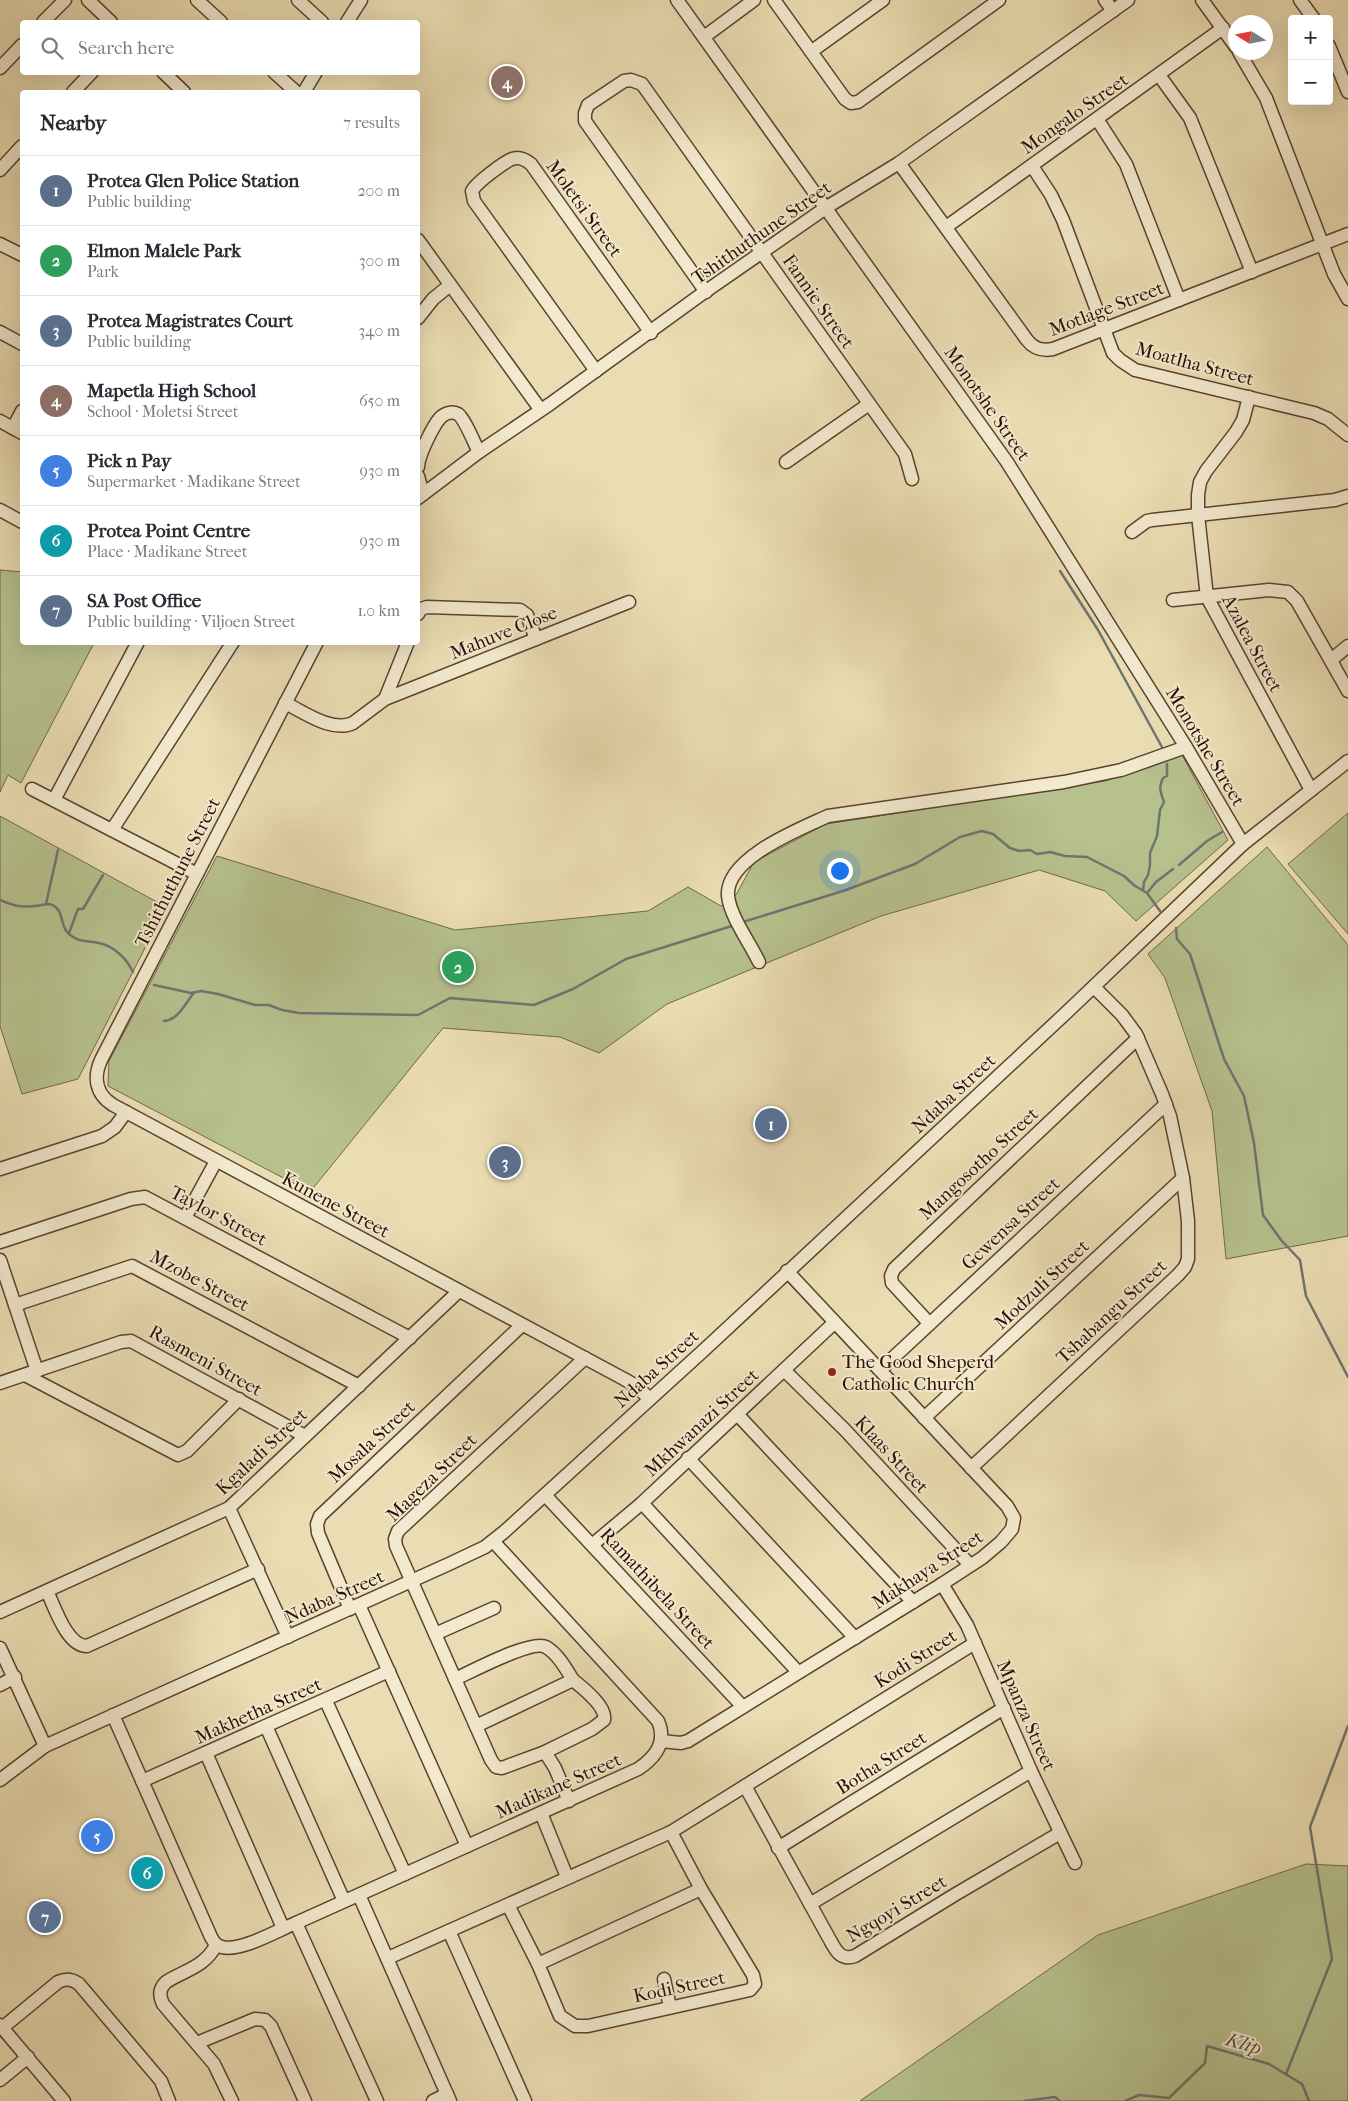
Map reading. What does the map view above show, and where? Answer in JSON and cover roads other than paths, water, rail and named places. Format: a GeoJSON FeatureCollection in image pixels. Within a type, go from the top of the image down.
{"type":"FeatureCollection","features":[{"type":"Feature","properties":{"kind":"street"},"geometry":{"type":"LineString","coordinates":[[45,20],[65,0]]}},
{"type":"Feature","properties":{"kind":"street"},"geometry":{"type":"LineString","coordinates":[[88,0],[109,20]]}},
{"type":"Feature","properties":{"kind":"street"},"geometry":{"type":"LineString","coordinates":[[197,0],[219,20]]}},
{"type":"Feature","properties":{"kind":"street"},"geometry":{"type":"LineString","coordinates":[[298,0],[320,20]]}},
{"type":"Feature","properties":{"kind":"street"},"geometry":{"type":"LineString","coordinates":[[348,20],[361,0]]}},
{"type":"Feature","properties":{"kind":"street","name":"Monotshe Street"},"geometry":{"type":"LineString","coordinates":[[677,0],[827,207],[1007,462],[1186,747],[1243,844]]}},
{"type":"Feature","properties":{"kind":"street"},"geometry":{"type":"LineString","coordinates":[[704,37],[754,0]]}},
{"type":"Feature","properties":{"kind":"street"},"geometry":{"type":"LineString","coordinates":[[774,0],[845,100],[851,103],[858,102],[999,0]]}},
{"type":"Feature","properties":{"kind":"street"},"geometry":{"type":"LineString","coordinates":[[812,51],[883,0]]}},
{"type":"Feature","properties":{"kind":"street","name":"Tshithuthune Street"},"geometry":{"type":"LineString","coordinates":[[420,496],[479,452],[652,332],[762,252],[827,207],[899,163],[1109,5],[1128,0]]}},
{"type":"Feature","properties":{"kind":"street"},"geometry":{"type":"LineString","coordinates":[[1202,0],[1228,35]]}},
{"type":"Feature","properties":{"kind":"street"},"geometry":{"type":"LineString","coordinates":[[1300,0],[1311,15]]}},
{"type":"Feature","properties":{"kind":"street","name":"Mongalo Street"},"geometry":{"type":"LineString","coordinates":[[946,227],[1223,28]]}},
{"type":"Feature","properties":{"kind":"street"},"geometry":{"type":"LineString","coordinates":[[0,68],[20,47]]}},
{"type":"Feature","properties":{"kind":"street"},"geometry":{"type":"LineString","coordinates":[[1333,56],[1348,92]]}},
{"type":"Feature","properties":{"kind":"street"},"geometry":{"type":"LineString","coordinates":[[1244,60],[1266,98],[1334,274],[1348,299]]}},
{"type":"Feature","properties":{"kind":"street"},"geometry":{"type":"LineString","coordinates":[[75,90],[89,75]]}},
{"type":"Feature","properties":{"kind":"street"},"geometry":{"type":"LineString","coordinates":[[167,75],[180,90]]}},
{"type":"Feature","properties":{"kind":"street"},"geometry":{"type":"LineString","coordinates":[[277,75],[294,90]]}},
{"type":"Feature","properties":{"kind":"street"},"geometry":{"type":"LineString","coordinates":[[305,90],[314,75]]}},
{"type":"Feature","properties":{"kind":"street"},"geometry":{"type":"LineString","coordinates":[[1160,75],[1193,125],[1252,272]]}},
{"type":"Feature","properties":{"kind":"street","name":"Fannie Street"},"geometry":{"type":"LineString","coordinates":[[706,292],[585,121],[588,105],[624,81],[637,81],[642,84],[905,454],[912,478]]}},
{"type":"Feature","properties":{"kind":"street"},"geometry":{"type":"LineString","coordinates":[[1097,119],[1126,164],[1179,300]]}},
{"type":"Feature","properties":{"kind":"street"},"geometry":{"type":"LineString","coordinates":[[0,170],[20,148]]}},
{"type":"Feature","properties":{"kind":"street","name":"Moletsi Street"},"geometry":{"type":"LineString","coordinates":[[596,371],[474,201],[472,191],[480,182],[512,158],[520,158],[531,164],[652,332]]}},
{"type":"Feature","properties":{"kind":"street","name":"Motlage Street"},"geometry":{"type":"LineString","coordinates":[[899,163],[1032,346],[1039,349],[1053,350],[1348,234]]}},
{"type":"Feature","properties":{"kind":"street","name":"Moatlha Street"},"geometry":{"type":"LineString","coordinates":[[1032,166],[1051,195],[1063,220],[1113,353],[1120,360],[1134,370],[1314,413],[1328,419],[1348,435]]}},
{"type":"Feature","properties":{"kind":"street"},"geometry":{"type":"LineString","coordinates":[[420,243],[540,410]]}},
{"type":"Feature","properties":{"kind":"street"},"geometry":{"type":"LineString","coordinates":[[0,244],[20,254]]}},
{"type":"Feature","properties":{"kind":"street"},"geometry":{"type":"LineString","coordinates":[[420,315],[432,298],[450,286]]}},
{"type":"Feature","properties":{"kind":"street"},"geometry":{"type":"LineString","coordinates":[[0,332],[20,343]]}},
{"type":"Feature","properties":{"kind":"street","name":"Azalea Street"},"geometry":{"type":"LineString","coordinates":[[1249,397],[1243,420],[1236,432],[1206,470],[1200,482],[1198,515],[1207,597],[1311,790]]}},
{"type":"Feature","properties":{"kind":"street"},"geometry":{"type":"LineString","coordinates":[[786,462],[869,404]]}},
{"type":"Feature","properties":{"kind":"street"},"geometry":{"type":"LineString","coordinates":[[420,461],[425,446],[440,418],[446,413],[454,412],[461,416],[479,452]]}},
{"type":"Feature","properties":{"kind":"street"},"geometry":{"type":"LineString","coordinates":[[0,421],[18,430]]}},
{"type":"Feature","properties":{"kind":"street"},"geometry":{"type":"LineString","coordinates":[[1132,532],[1152,520],[1335,500],[1348,496]]}},
{"type":"Feature","properties":{"kind":"street"},"geometry":{"type":"LineString","coordinates":[[0,510],[20,521]]}},
{"type":"Feature","properties":{"kind":"street"},"geometry":{"type":"LineString","coordinates":[[1173,600],[1269,590],[1288,592],[1297,602],[1348,691]]}},
{"type":"Feature","properties":{"kind":"street","name":"Mahuve Close"},"geometry":{"type":"LineString","coordinates":[[285,703],[332,725],[343,727],[353,723],[385,698],[629,602]]}},
{"type":"Feature","properties":{"kind":"street"},"geometry":{"type":"LineString","coordinates":[[420,611],[427,607],[520,610],[527,615],[536,639]]}},
{"type":"Feature","properties":{"kind":"street"},"geometry":{"type":"LineString","coordinates":[[54,800],[136,645]]}},
{"type":"Feature","properties":{"kind":"street"},"geometry":{"type":"LineString","coordinates":[[112,830],[231,645]]}},
{"type":"Feature","properties":{"kind":"street","name":"Tshithuthune Street"},"geometry":{"type":"LineString","coordinates":[[126,1112],[105,1099],[98,1089],[96,1073],[102,1058],[315,645]]}},
{"type":"Feature","properties":{"kind":"street"},"geometry":{"type":"LineString","coordinates":[[385,698],[407,645]]}},
{"type":"Feature","properties":{"kind":"street"},"geometry":{"type":"LineString","coordinates":[[1331,660],[1348,646]]}},
{"type":"Feature","properties":{"kind":"street"},"geometry":{"type":"LineString","coordinates":[[760,962],[733,912],[728,894],[730,881],[744,864],[763,848],[797,830],[828,816],[1064,782],[1121,770],[1186,747]]}},
{"type":"Feature","properties":{"kind":"street","name":"Ndaba Street"},"geometry":{"type":"LineString","coordinates":[[0,1780],[45,1746],[412,1581],[477,1551],[494,1541],[1094,987],[1243,844],[1348,760]]}},
{"type":"Feature","properties":{"kind":"street"},"geometry":{"type":"LineString","coordinates":[[32,789],[197,874]]}},
{"type":"Feature","properties":{"kind":"street","name":"Tshabangu Street"},"geometry":{"type":"LineString","coordinates":[[971,1468],[1185,1267],[1188,1259],[1189,1247],[1183,1178],[1166,1104],[1138,1038],[1122,1015],[1094,987]]}},
{"type":"Feature","properties":{"kind":"street","name":"Mangosotho Street"},"geometry":{"type":"LineString","coordinates":[[930,1323],[895,1287],[892,1280],[894,1269],[1138,1038]]}},
{"type":"Feature","properties":{"kind":"street","name":"Gcwensa Street"},"geometry":{"type":"LineString","coordinates":[[880,1370],[1166,1104]]}},
{"type":"Feature","properties":{"kind":"street"},"geometry":{"type":"LineString","coordinates":[[0,1169],[102,1136],[116,1127],[126,1112]]}},
{"type":"Feature","properties":{"kind":"street","name":"Kunene Street"},"geometry":{"type":"LineString","coordinates":[[126,1112],[585,1358],[632,1384],[650,1399]]}},
{"type":"Feature","properties":{"kind":"street"},"geometry":{"type":"LineString","coordinates":[[185,1218],[216,1161]]}},
{"type":"Feature","properties":{"kind":"street","name":"Modzuli Street"},"geometry":{"type":"LineString","coordinates":[[924,1418],[1183,1178]]}},
{"type":"Feature","properties":{"kind":"street","name":"Taylor Street"},"geometry":{"type":"LineString","coordinates":[[0,1242],[139,1197],[150,1199],[410,1338]]}},
{"type":"Feature","properties":{"kind":"street"},"geometry":{"type":"LineString","coordinates":[[0,1260],[15,1305],[31,1373],[178,1455],[187,1451],[240,1399]]}},
{"type":"Feature","properties":{"kind":"street","name":"Mzobe Street"},"geometry":{"type":"LineString","coordinates":[[15,1305],[132,1266],[141,1269],[358,1386]]}},
{"type":"Feature","properties":{"kind":"street","name":"Makhaya Street"},"geometry":{"type":"LineString","coordinates":[[662,1741],[684,1743],[942,1584],[1001,1542],[1011,1531],[1014,1521],[1010,1508],[787,1271]]}},
{"type":"Feature","properties":{"kind":"street","name":"Kgaladi Street"},"geometry":{"type":"LineString","coordinates":[[0,1612],[229,1508],[458,1291]]}},
{"type":"Feature","properties":{"kind":"street","name":"Mkhwanazi Street"},"geometry":{"type":"LineString","coordinates":[[592,1546],[642,1503],[834,1323]]}},
{"type":"Feature","properties":{"kind":"street","name":"Mosala Street"},"geometry":{"type":"LineString","coordinates":[[467,1846],[389,1671],[318,1533],[317,1524],[320,1516],[522,1325]]}},
{"type":"Feature","properties":{"kind":"street","name":"Rasmeni Street"},"geometry":{"type":"LineString","coordinates":[[0,1383],[121,1342],[131,1341],[305,1436]]}},
{"type":"Feature","properties":{"kind":"street","name":"Mageza Street"},"geometry":{"type":"LineString","coordinates":[[455,1679],[522,1649],[536,1645],[545,1647],[573,1680],[599,1706],[605,1715],[604,1720],[592,1729],[545,1752],[498,1768],[491,1760],[476,1726],[455,1679],[435,1634],[412,1581],[396,1546],[395,1539],[398,1531],[585,1358]]}},
{"type":"Feature","properties":{"kind":"street","name":"Klaas Street"},"geometry":{"type":"LineString","coordinates":[[784,1370],[878,1465],[970,1565]]}},
{"type":"Feature","properties":{"kind":"street"},"geometry":{"type":"LineString","coordinates":[[737,1414],[913,1602]]}},
{"type":"Feature","properties":{"kind":"street"},"geometry":{"type":"LineString","coordinates":[[688,1458],[855,1638]]}},
{"type":"Feature","properties":{"kind":"street","name":"Ramathibela Street"},"geometry":{"type":"LineString","coordinates":[[545,1495],[742,1707]]}},
{"type":"Feature","properties":{"kind":"street"},"geometry":{"type":"LineString","coordinates":[[642,1503],[798,1672]]}},
{"type":"Feature","properties":{"kind":"street"},"geometry":{"type":"LineString","coordinates":[[229,1508],[288,1637]]}},
{"type":"Feature","properties":{"kind":"street"},"geometry":{"type":"LineString","coordinates":[[494,1541],[658,1721],[662,1741]]}},
{"type":"Feature","properties":{"kind":"street"},"geometry":{"type":"LineString","coordinates":[[47,1592],[71,1639],[78,1645],[87,1646],[258,1569]]}},
{"type":"Feature","properties":{"kind":"street","name":"Mpanza Street"},"geometry":{"type":"LineString","coordinates":[[942,1584],[955,1604],[975,1643],[1031,1771],[1075,1863]]}},
{"type":"Feature","properties":{"kind":"street"},"geometry":{"type":"LineString","coordinates":[[435,1634],[494,1608]]}},
{"type":"Feature","properties":{"kind":"street","name":"Kodi Street"},"geometry":{"type":"LineString","coordinates":[[388,1958],[671,1832],[975,1643]]}},
{"type":"Feature","properties":{"kind":"street"},"geometry":{"type":"LineString","coordinates":[[0,1648],[15,1677],[45,1746]]}},
{"type":"Feature","properties":{"kind":"street","name":"Makhetha Street"},"geometry":{"type":"LineString","coordinates":[[142,1781],[326,1701],[389,1671]]}},
{"type":"Feature","properties":{"kind":"street"},"geometry":{"type":"LineString","coordinates":[[0,1685],[15,1677]]}},
{"type":"Feature","properties":{"kind":"street"},"geometry":{"type":"LineString","coordinates":[[476,1726],[573,1680]]}},
{"type":"Feature","properties":{"kind":"street"},"geometry":{"type":"LineString","coordinates":[[326,1701],[405,1874]]}},
{"type":"Feature","properties":{"kind":"street","name":"Botha Street"},"geometry":{"type":"LineString","coordinates":[[778,1848],[1004,1708]]}},
{"type":"Feature","properties":{"kind":"street"},"geometry":{"type":"LineString","coordinates":[[113,1715],[216,1945],[211,1955],[204,1961],[168,1980],[160,1990],[160,1996],[163,2004],[221,2075],[232,2101]]}},
{"type":"Feature","properties":{"kind":"street"},"geometry":{"type":"LineString","coordinates":[[266,1726],[344,1901]]}},
{"type":"Feature","properties":{"kind":"street","name":"Madikane Street"},"geometry":{"type":"LineString","coordinates":[[216,1945],[224,1948],[233,1948],[251,1942],[569,1801],[638,1769],[654,1757],[662,1741]]}},
{"type":"Feature","properties":{"kind":"street"},"geometry":{"type":"LineString","coordinates":[[545,1752],[555,1768],[569,1801]]}},
{"type":"Feature","properties":{"kind":"street"},"geometry":{"type":"LineString","coordinates":[[206,1753],[284,1928]]}},
{"type":"Feature","properties":{"kind":"street"},"geometry":{"type":"LineString","coordinates":[[810,1904],[1031,1771]]}},
{"type":"Feature","properties":{"kind":"street","name":"Ngqoyi Street"},"geometry":{"type":"LineString","coordinates":[[744,1786],[838,1953],[844,1958],[852,1958],[1060,1833]]}},
{"type":"Feature","properties":{"kind":"street"},"geometry":{"type":"LineString","coordinates":[[541,1813],[567,1877]]}},
{"type":"Feature","properties":{"kind":"street","name":"Kodi Street"},"geometry":{"type":"LineString","coordinates":[[508,1905],[538,1964],[560,2016],[575,2026],[588,2026],[747,1991],[755,1984],[754,1975],[701,1889],[671,1832]]}},
{"type":"Feature","properties":{"kind":"street"},"geometry":{"type":"LineString","coordinates":[[538,1964],[701,1889]]}},
{"type":"Feature","properties":{"kind":"street"},"geometry":{"type":"LineString","coordinates":[[359,1895],[448,2098],[433,2101]]}},
{"type":"Feature","properties":{"kind":"street"},"geometry":{"type":"LineString","coordinates":[[296,1923],[378,2101]]}},
{"type":"Feature","properties":{"kind":"street"},"geometry":{"type":"LineString","coordinates":[[448,1931],[525,2101]]}},
{"type":"Feature","properties":{"kind":"street"},"geometry":{"type":"LineString","coordinates":[[64,2101],[1,2026],[56,1983],[65,1979],[74,1981],[85,1991],[161,2081],[169,2101]]}},
{"type":"Feature","properties":{"kind":"street"},"geometry":{"type":"LineString","coordinates":[[664,1979],[670,2008]]}},
{"type":"Feature","properties":{"kind":"street"},"geometry":{"type":"LineString","coordinates":[[196,2043],[255,2019],[266,2020],[271,2026],[305,2101]]}},
{"type":"Feature","properties":{"kind":"street"},"geometry":{"type":"LineString","coordinates":[[0,2080],[28,2057]]}},
{"type":"Feature","properties":{"kind":"waterway"},"geometry":{"type":"LineString","coordinates":[[1060,571],[1098,630],[1163,749]]}},
{"type":"Feature","properties":{"kind":"waterway"},"geometry":{"type":"LineString","coordinates":[[1143,890],[1150,865],[1150,853],[1157,836],[1160,810],[1164,802],[1160,788],[1163,778],[1167,776],[1167,764]]}},
{"type":"Feature","properties":{"kind":"waterway"},"geometry":{"type":"LineString","coordinates":[[743,922],[846,890],[915,864],[960,837],[982,831],[993,834],[1010,848],[1019,851],[1030,850],[1037,854],[1050,852],[1065,856],[1087,857],[1124,876],[1135,886],[1147,893],[1160,911]]}},
{"type":"Feature","properties":{"kind":"waterway"},"geometry":{"type":"LineString","coordinates":[[1179,865],[1207,841],[1222,832]]}},
{"type":"Feature","properties":{"kind":"waterway"},"geometry":{"type":"LineString","coordinates":[[46,904],[58,850]]}},
{"type":"Feature","properties":{"kind":"waterway"},"geometry":{"type":"LineString","coordinates":[[1147,893],[1156,882],[1173,869]]}},
{"type":"Feature","properties":{"kind":"waterway"},"geometry":{"type":"LineString","coordinates":[[69,933],[78,909],[83,909],[103,875]]}},
{"type":"Feature","properties":{"kind":"waterway"},"geometry":{"type":"LineString","coordinates":[[0,900],[13,905],[29,907],[49,904],[54,906],[59,912],[65,929],[71,936],[78,940],[99,943],[110,947],[124,958],[133,972]]}},
{"type":"Feature","properties":{"kind":"waterway"},"geometry":{"type":"LineString","coordinates":[[154,985],[191,993],[201,991],[218,994],[255,1005],[269,1005],[299,1013],[418,1015],[450,998],[534,1005],[573,989],[626,959],[735,925]]}},
{"type":"Feature","properties":{"kind":"waterway"},"geometry":{"type":"LineString","coordinates":[[1176,928],[1177,939],[1190,954],[1224,1059],[1244,1096],[1254,1143],[1263,1215],[1281,1240],[1300,1260],[1306,1296],[1348,1377]]}},
{"type":"Feature","properties":{"kind":"waterway"},"geometry":{"type":"LineString","coordinates":[[164,1021],[177,1015],[193,994]]}},
{"type":"Feature","properties":{"kind":"waterway"},"geometry":{"type":"LineString","coordinates":[[1286,2074],[1332,1959],[1310,1827],[1348,1726]]}},
{"type":"Feature","properties":{"kind":"waterway","name":"Klip"},"geometry":{"type":"LineString","coordinates":[[1125,2101],[1139,2095],[1169,2098],[1205,2063],[1207,2046],[1269,2064],[1302,2084],[1309,2101]]}},
{"type":"Feature","properties":{"kind":"waterway","name":"Klip"},"geometry":{"type":"LineString","coordinates":[[1024,2101],[1055,2097],[1060,2101]]}},
{"type":"Feature","properties":{"kind":"place","name":"Mapetla High School"},"geometry":{"type":"Point","coordinates":[507,82]}},
{"type":"Feature","properties":{"kind":"place","name":"Elmon Malele Park"},"geometry":{"type":"Point","coordinates":[458,967]}},
{"type":"Feature","properties":{"kind":"place","name":"Protea Glen Police Station"},"geometry":{"type":"Point","coordinates":[771,1124]}},
{"type":"Feature","properties":{"kind":"place","name":"Protea Magistrates Court"},"geometry":{"type":"Point","coordinates":[505,1162]}},
{"type":"Feature","properties":{"kind":"place","name":"The Good Sheperd Catholic Church"},"geometry":{"type":"Point","coordinates":[832,1372]}},
{"type":"Feature","properties":{"kind":"place","name":"Pick n Pay"},"geometry":{"type":"Point","coordinates":[97,1836]}},
{"type":"Feature","properties":{"kind":"place","name":"Protea Point Centre"},"geometry":{"type":"Point","coordinates":[147,1873]}},
{"type":"Feature","properties":{"kind":"place","name":"SA Post Office"},"geometry":{"type":"Point","coordinates":[45,1917]}}]}
